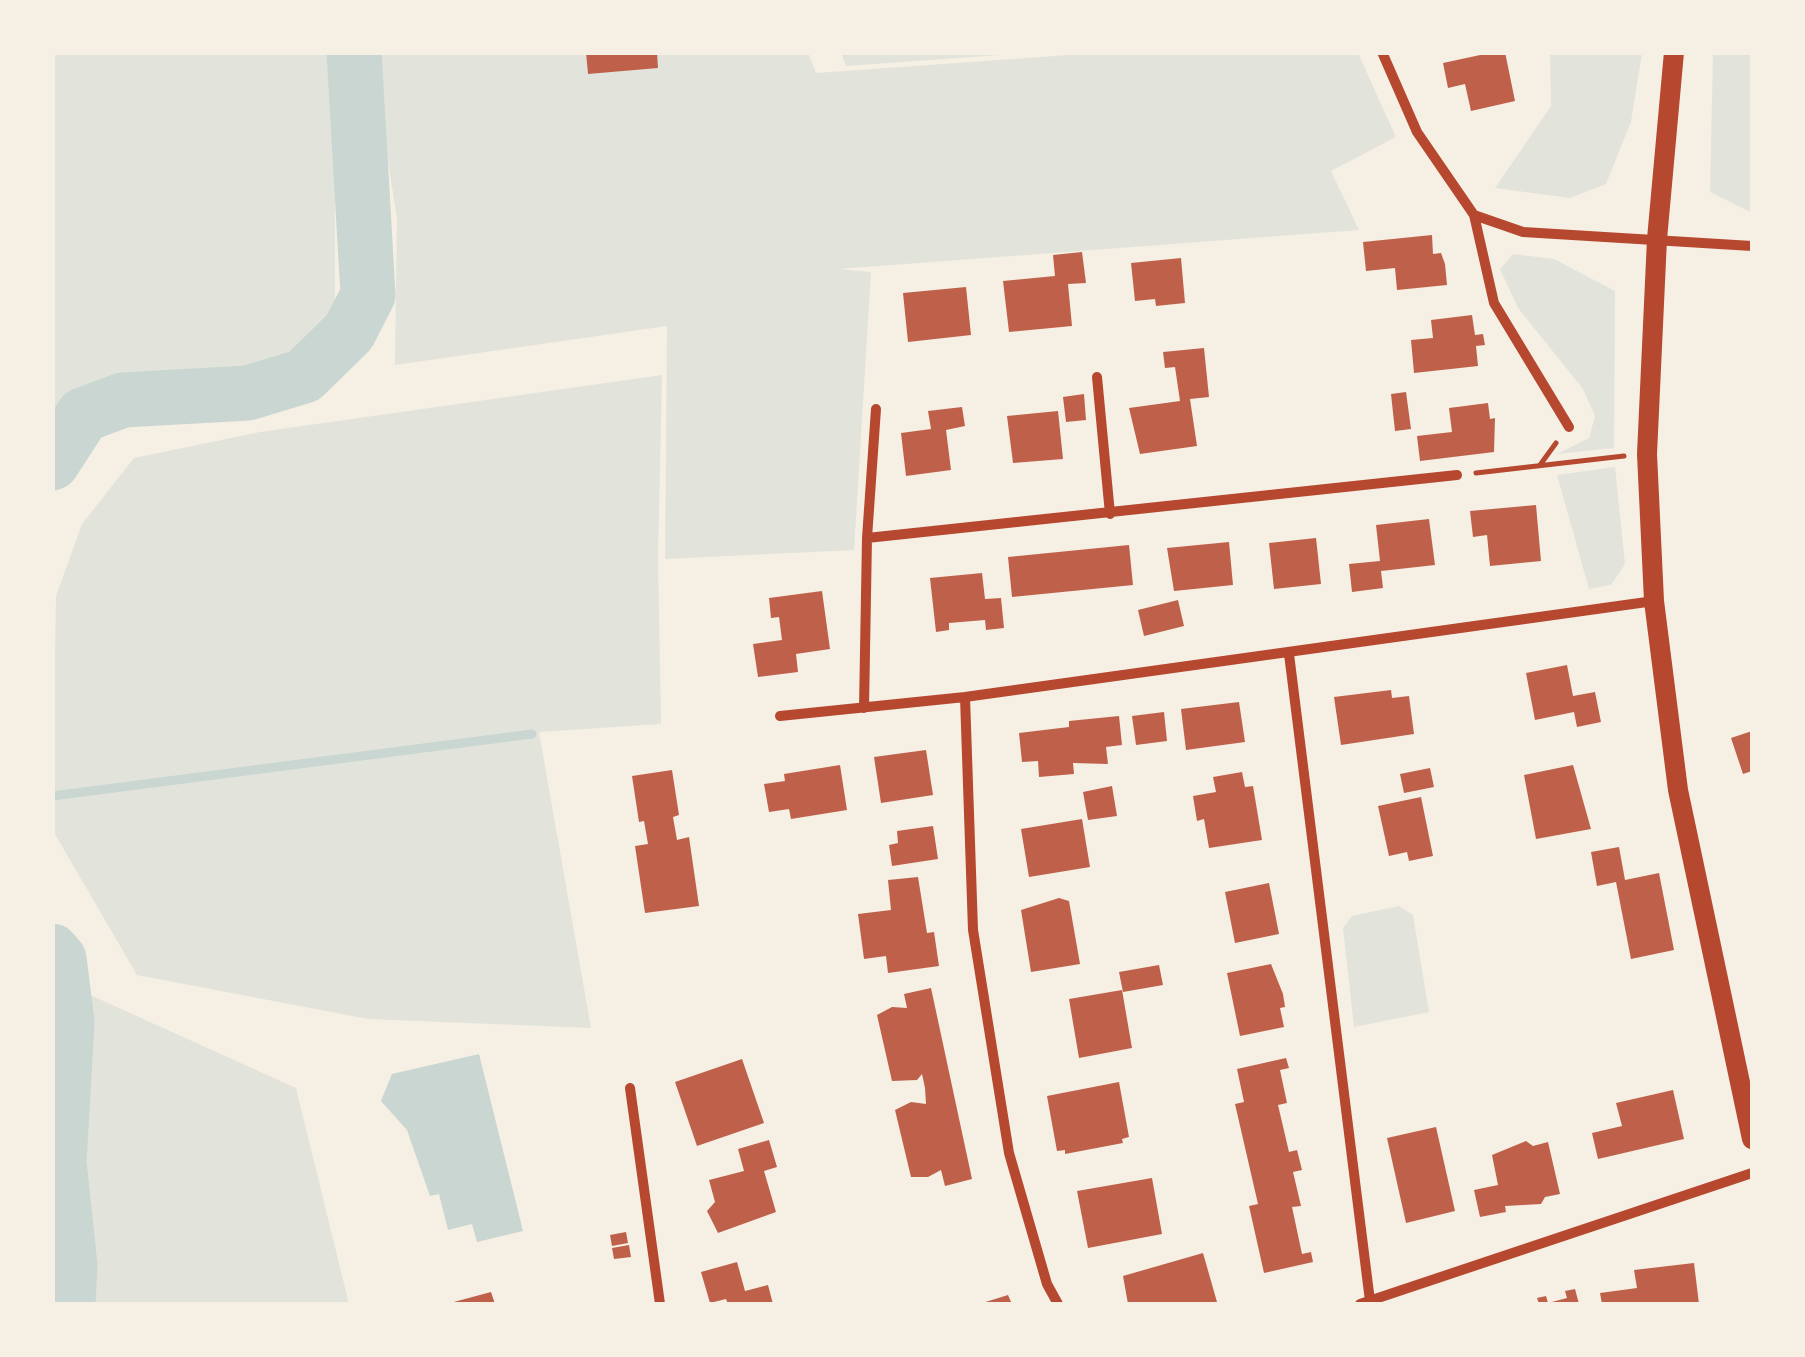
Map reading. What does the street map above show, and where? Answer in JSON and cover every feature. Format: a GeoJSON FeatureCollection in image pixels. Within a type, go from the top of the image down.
{"type":"FeatureCollection","features":[{"type":"Feature","properties":{"kind":"main road"},"geometry":{"type":"LineString","coordinates":[[1674,52],[1657,238],[1646,454],[1654,601],[1678,790],[1752,1140]]}},
{"type":"Feature","properties":{"kind":"street"},"geometry":{"type":"LineString","coordinates":[[1382,52],[1417,132],[1474,215],[1494,302],[1569,426]]}},
{"type":"Feature","properties":{"kind":"street"},"geometry":{"type":"LineString","coordinates":[[1474,215],[1523,232],[1752,246]]}},
{"type":"Feature","properties":{"kind":"street"},"geometry":{"type":"LineString","coordinates":[[1097,376],[1110,514]]}},
{"type":"Feature","properties":{"kind":"street"},"geometry":{"type":"LineString","coordinates":[[864,708],[867,538],[876,409]]}},
{"type":"Feature","properties":{"kind":"street"},"geometry":{"type":"LineString","coordinates":[[867,538],[1457,475]]}},
{"type":"Feature","properties":{"kind":"street"},"geometry":{"type":"LineString","coordinates":[[780,716],[965,697],[1654,601]]}},
{"type":"Feature","properties":{"kind":"street"},"geometry":{"type":"LineString","coordinates":[[1289,654],[1365,1303],[1752,1173]]}},
{"type":"Feature","properties":{"kind":"street"},"geometry":{"type":"LineString","coordinates":[[965,697],[973,930],[1009,1153],[1047,1284],[1058,1304]]}},
{"type":"Feature","properties":{"kind":"street"},"geometry":{"type":"LineString","coordinates":[[630,1088],[660,1304]]}},
{"type":"Feature","properties":{"kind":"path"},"geometry":{"type":"LineString","coordinates":[[1540,465],[1569,426]]}},
{"type":"Feature","properties":{"kind":"path"},"geometry":{"type":"LineString","coordinates":[[1457,475],[1646,454]]}},
{"type":"Feature","properties":{"kind":"shaded area"},"geometry":{"type":"Polygon","coordinates":[[[53,52],[335,53],[335,325],[290,357],[73,399],[53,432],[53,52]]]}},
{"type":"Feature","properties":{"kind":"shaded area"},"geometry":{"type":"Polygon","coordinates":[[[808,52],[816,73],[1097,53],[1358,53],[1396,137],[1331,171],[1359,230],[839,269],[871,272],[854,550],[665,559],[667,326],[395,365],[397,219],[371,53],[808,52]]]}},
{"type":"Feature","properties":{"kind":"shaded area"},"geometry":{"type":"Polygon","coordinates":[[[841,53],[1029,53],[846,66],[841,53]]]}},
{"type":"Feature","properties":{"kind":"shaded area"},"geometry":{"type":"Polygon","coordinates":[[[1550,53],[1642,53],[1631,122],[1606,184],[1570,198],[1495,188],[1551,106],[1550,53]]]}},
{"type":"Feature","properties":{"kind":"shaded area"},"geometry":{"type":"Polygon","coordinates":[[[1713,53],[1752,53],[1752,213],[1710,192],[1713,53]]]}},
{"type":"Feature","properties":{"kind":"shaded area"},"geometry":{"type":"Polygon","coordinates":[[[1513,254],[1554,259],[1615,291],[1614,448],[1557,454],[1589,438],[1595,416],[1583,389],[1518,308],[1500,269],[1513,254]]]}},
{"type":"Feature","properties":{"kind":"shaded area"},"geometry":{"type":"Polygon","coordinates":[[[662,375],[658,559],[661,724],[539,732],[591,1028],[368,1019],[137,975],[52,829],[56,596],[82,524],[134,458],[260,432],[662,375]]]}},
{"type":"Feature","properties":{"kind":"shaded area"},"geometry":{"type":"Polygon","coordinates":[[[1615,467],[1625,564],[1611,585],[1589,589],[1557,475],[1615,467]]]}},
{"type":"Feature","properties":{"kind":"shaded area"},"geometry":{"type":"Polygon","coordinates":[[[1399,906],[1413,915],[1429,1012],[1354,1027],[1343,928],[1352,916],[1399,906]]]}},
{"type":"Feature","properties":{"kind":"shaded area"},"geometry":{"type":"Polygon","coordinates":[[[77,989],[296,1088],[349,1304],[78,1304],[84,1274],[73,1158],[82,1025],[77,989]]]}},
{"type":"Feature","properties":{"kind":"shaded area"},"geometry":{"type":"Polygon","coordinates":[[[479,1054],[523,1231],[477,1242],[472,1224],[448,1230],[439,1194],[430,1196],[407,1130],[381,1101],[392,1074],[479,1054]]]}},
{"type":"Feature","properties":{"kind":"building"},"geometry":{"type":"Polygon","coordinates":[[[586,52],[657,52],[658,68],[588,74],[586,52]]]}},
{"type":"Feature","properties":{"kind":"building"},"geometry":{"type":"Polygon","coordinates":[[[1505,52],[1515,101],[1471,111],[1465,84],[1448,88],[1443,63],[1505,52]]]}},
{"type":"Feature","properties":{"kind":"building"},"geometry":{"type":"Polygon","coordinates":[[[1432,235],[1433,254],[1441,253],[1447,285],[1397,290],[1395,268],[1366,271],[1363,242],[1432,235]]]}},
{"type":"Feature","properties":{"kind":"building"},"geometry":{"type":"Polygon","coordinates":[[[1082,252],[1086,283],[1068,284],[1072,326],[1009,332],[1003,281],[1055,276],[1053,255],[1082,252]]]}},
{"type":"Feature","properties":{"kind":"building"},"geometry":{"type":"Polygon","coordinates":[[[1181,258],[1185,303],[1156,306],[1155,299],[1135,301],[1131,263],[1181,258]]]}},
{"type":"Feature","properties":{"kind":"building"},"geometry":{"type":"Polygon","coordinates":[[[966,287],[971,335],[908,342],[903,293],[966,287]]]}},
{"type":"Feature","properties":{"kind":"building"},"geometry":{"type":"Polygon","coordinates":[[[1472,315],[1475,335],[1483,334],[1485,345],[1476,346],[1478,366],[1414,373],[1411,340],[1433,338],[1431,320],[1472,315]]]}},
{"type":"Feature","properties":{"kind":"building"},"geometry":{"type":"Polygon","coordinates":[[[1204,348],[1209,397],[1190,399],[1197,446],[1140,454],[1129,408],[1180,401],[1175,367],[1165,368],[1163,352],[1204,348]]]}},
{"type":"Feature","properties":{"kind":"building"},"geometry":{"type":"Polygon","coordinates":[[[1406,392],[1411,429],[1395,431],[1391,394],[1406,392]]]}},
{"type":"Feature","properties":{"kind":"building"},"geometry":{"type":"Polygon","coordinates":[[[1084,394],[1086,420],[1066,422],[1063,397],[1084,394]]]}},
{"type":"Feature","properties":{"kind":"building"},"geometry":{"type":"Polygon","coordinates":[[[1488,403],[1490,419],[1495,418],[1494,452],[1420,461],[1417,436],[1452,432],[1449,408],[1488,403]]]}},
{"type":"Feature","properties":{"kind":"building"},"geometry":{"type":"Polygon","coordinates":[[[962,407],[965,426],[946,430],[951,470],[906,476],[901,433],[931,429],[928,411],[962,407]]]}},
{"type":"Feature","properties":{"kind":"building"},"geometry":{"type":"Polygon","coordinates":[[[1058,411],[1063,459],[1013,463],[1007,416],[1058,411]]]}},
{"type":"Feature","properties":{"kind":"building"},"geometry":{"type":"Polygon","coordinates":[[[1536,505],[1541,561],[1490,566],[1487,535],[1473,537],[1470,511],[1536,505]]]}},
{"type":"Feature","properties":{"kind":"building"},"geometry":{"type":"Polygon","coordinates":[[[1429,519],[1435,565],[1381,571],[1383,588],[1352,592],[1349,564],[1380,561],[1376,525],[1429,519]]]}},
{"type":"Feature","properties":{"kind":"building"},"geometry":{"type":"Polygon","coordinates":[[[1316,538],[1321,584],[1274,589],[1269,543],[1316,538]]]}},
{"type":"Feature","properties":{"kind":"building"},"geometry":{"type":"Polygon","coordinates":[[[1229,542],[1233,585],[1174,591],[1167,548],[1229,542]]]}},
{"type":"Feature","properties":{"kind":"building"},"geometry":{"type":"Polygon","coordinates":[[[1129,545],[1133,585],[1012,597],[1008,557],[1129,545]]]}},
{"type":"Feature","properties":{"kind":"building"},"geometry":{"type":"Polygon","coordinates":[[[982,573],[985,599],[1001,598],[1004,628],[986,630],[985,620],[949,623],[949,630],[936,632],[930,578],[982,573]]]}},
{"type":"Feature","properties":{"kind":"building"},"geometry":{"type":"Polygon","coordinates":[[[822,591],[830,649],[796,654],[798,672],[758,677],[753,644],[782,640],[779,617],[771,618],[769,598],[822,591]]]}},
{"type":"Feature","properties":{"kind":"building"},"geometry":{"type":"Polygon","coordinates":[[[1178,600],[1184,626],[1144,636],[1138,610],[1178,600]]]}},
{"type":"Feature","properties":{"kind":"building"},"geometry":{"type":"Polygon","coordinates":[[[1567,665],[1573,696],[1595,692],[1601,722],[1577,727],[1574,712],[1535,720],[1526,673],[1567,665]]]}},
{"type":"Feature","properties":{"kind":"building"},"geometry":{"type":"Polygon","coordinates":[[[1391,690],[1392,698],[1409,696],[1414,734],[1341,745],[1334,697],[1391,690]]]}},
{"type":"Feature","properties":{"kind":"building"},"geometry":{"type":"Polygon","coordinates":[[[1239,702],[1245,742],[1186,750],[1181,709],[1239,702]]]}},
{"type":"Feature","properties":{"kind":"building"},"geometry":{"type":"Polygon","coordinates":[[[1164,712],[1167,741],[1136,745],[1132,716],[1164,712]]]}},
{"type":"Feature","properties":{"kind":"building"},"geometry":{"type":"Polygon","coordinates":[[[1119,716],[1122,745],[1106,747],[1108,764],[1073,763],[1074,774],[1039,777],[1038,761],[1022,762],[1019,733],[1069,727],[1069,721],[1119,716]]]}},
{"type":"Feature","properties":{"kind":"building"},"geometry":{"type":"Polygon","coordinates":[[[1752,731],[1752,771],[1743,774],[1731,738],[1752,731]]]}},
{"type":"Feature","properties":{"kind":"building"},"geometry":{"type":"Polygon","coordinates":[[[926,750],[933,795],[881,803],[874,757],[926,750]]]}},
{"type":"Feature","properties":{"kind":"building"},"geometry":{"type":"Polygon","coordinates":[[[840,765],[847,810],[791,819],[789,809],[769,812],[764,784],[785,781],[784,774],[840,765]]]}},
{"type":"Feature","properties":{"kind":"building"},"geometry":{"type":"Polygon","coordinates":[[[1573,765],[1591,829],[1536,839],[1524,775],[1573,765]]]}},
{"type":"Feature","properties":{"kind":"building"},"geometry":{"type":"Polygon","coordinates":[[[1430,768],[1434,787],[1404,793],[1400,774],[1430,768]]]}},
{"type":"Feature","properties":{"kind":"building"},"geometry":{"type":"Polygon","coordinates":[[[672,770],[679,815],[673,817],[677,840],[689,837],[699,906],[645,913],[635,846],[648,844],[644,821],[639,822],[632,776],[672,770]]]}},
{"type":"Feature","properties":{"kind":"building"},"geometry":{"type":"Polygon","coordinates":[[[1242,772],[1245,787],[1253,786],[1262,840],[1209,848],[1204,819],[1197,821],[1193,796],[1216,792],[1213,777],[1242,772]]]}},
{"type":"Feature","properties":{"kind":"building"},"geometry":{"type":"Polygon","coordinates":[[[1112,786],[1117,816],[1088,820],[1083,792],[1112,786]]]}},
{"type":"Feature","properties":{"kind":"building"},"geometry":{"type":"Polygon","coordinates":[[[1421,797],[1433,856],[1409,861],[1407,852],[1389,856],[1378,806],[1421,797]]]}},
{"type":"Feature","properties":{"kind":"building"},"geometry":{"type":"Polygon","coordinates":[[[1082,819],[1090,867],[1029,877],[1021,829],[1082,819]]]}},
{"type":"Feature","properties":{"kind":"building"},"geometry":{"type":"Polygon","coordinates":[[[933,826],[938,859],[892,866],[889,845],[898,843],[897,831],[933,826]]]}},
{"type":"Feature","properties":{"kind":"building"},"geometry":{"type":"Polygon","coordinates":[[[1619,847],[1625,880],[1659,873],[1674,950],[1631,959],[1616,882],[1597,886],[1591,852],[1619,847]]]}},
{"type":"Feature","properties":{"kind":"building"},"geometry":{"type":"Polygon","coordinates":[[[918,877],[927,933],[934,932],[939,966],[888,973],[886,956],[864,959],[858,914],[891,910],[888,880],[918,877]]]}},
{"type":"Feature","properties":{"kind":"building"},"geometry":{"type":"Polygon","coordinates":[[[1269,883],[1279,934],[1235,943],[1225,892],[1269,883]]]}},
{"type":"Feature","properties":{"kind":"building"},"geometry":{"type":"Polygon","coordinates":[[[1059,898],[1069,901],[1080,964],[1031,972],[1021,910],[1059,898]]]}},
{"type":"Feature","properties":{"kind":"building"},"geometry":{"type":"Polygon","coordinates":[[[1271,964],[1283,994],[1285,1007],[1280,1008],[1284,1027],[1240,1036],[1227,973],[1271,964]]]}},
{"type":"Feature","properties":{"kind":"building"},"geometry":{"type":"Polygon","coordinates":[[[1159,965],[1163,985],[1123,992],[1119,972],[1159,965]]]}},
{"type":"Feature","properties":{"kind":"building"},"geometry":{"type":"Polygon","coordinates":[[[931,988],[972,1179],[945,1186],[941,1170],[928,1177],[911,1177],[895,1110],[911,1102],[926,1104],[925,1088],[922,1074],[917,1080],[892,1081],[877,1015],[892,1007],[907,1008],[904,994],[931,988]]]}},
{"type":"Feature","properties":{"kind":"building"},"geometry":{"type":"Polygon","coordinates":[[[1122,990],[1132,1048],[1079,1058],[1069,999],[1122,990]]]}},
{"type":"Feature","properties":{"kind":"building"},"geometry":{"type":"Polygon","coordinates":[[[1286,1058],[1289,1068],[1280,1070],[1287,1103],[1278,1105],[1289,1152],[1297,1150],[1302,1170],[1293,1172],[1301,1206],[1292,1207],[1302,1254],[1311,1252],[1313,1262],[1264,1273],[1249,1206],[1258,1204],[1235,1104],[1244,1102],[1237,1069],[1286,1058]]]}},
{"type":"Feature","properties":{"kind":"building"},"geometry":{"type":"Polygon","coordinates":[[[742,1059],[764,1123],[697,1146],[675,1082],[742,1059]]]}},
{"type":"Feature","properties":{"kind":"building"},"geometry":{"type":"Polygon","coordinates":[[[1119,1082],[1129,1137],[1122,1139],[1123,1143],[1065,1154],[1065,1150],[1057,1151],[1047,1096],[1119,1082]]]}},
{"type":"Feature","properties":{"kind":"building"},"geometry":{"type":"Polygon","coordinates":[[[1673,1090],[1684,1139],[1598,1159],[1592,1133],[1622,1126],[1616,1103],[1673,1090]]]}},
{"type":"Feature","properties":{"kind":"building"},"geometry":{"type":"Polygon","coordinates":[[[1436,1127],[1455,1211],[1406,1223],[1387,1138],[1436,1127]]]}},
{"type":"Feature","properties":{"kind":"building"},"geometry":{"type":"Polygon","coordinates":[[[769,1140],[777,1167],[764,1171],[776,1212],[718,1233],[707,1211],[715,1202],[709,1180],[744,1171],[738,1149],[769,1140]]]}},
{"type":"Feature","properties":{"kind":"building"},"geometry":{"type":"Polygon","coordinates":[[[1526,1141],[1533,1146],[1548,1142],[1560,1194],[1545,1197],[1541,1204],[1505,1206],[1506,1212],[1480,1217],[1474,1190],[1498,1185],[1492,1155],[1526,1141]]]}},
{"type":"Feature","properties":{"kind":"building"},"geometry":{"type":"Polygon","coordinates":[[[1152,1178],[1162,1234],[1088,1248],[1077,1191],[1152,1178]]]}},
{"type":"Feature","properties":{"kind":"building"},"geometry":{"type":"Polygon","coordinates":[[[626,1232],[628,1243],[612,1246],[610,1235],[626,1232]]]}},
{"type":"Feature","properties":{"kind":"building"},"geometry":{"type":"Polygon","coordinates":[[[629,1245],[631,1257],[614,1259],[612,1248],[629,1245]]]}},
{"type":"Feature","properties":{"kind":"building"},"geometry":{"type":"Polygon","coordinates":[[[1203,1253],[1217,1302],[1128,1304],[1123,1276],[1203,1253]]]}},
{"type":"Feature","properties":{"kind":"building"},"geometry":{"type":"Polygon","coordinates":[[[737,1262],[745,1291],[768,1285],[773,1304],[728,1304],[726,1299],[710,1303],[701,1272],[737,1262]]]}},
{"type":"Feature","properties":{"kind":"building"},"geometry":{"type":"Polygon","coordinates":[[[1694,1263],[1699,1304],[1602,1304],[1600,1293],[1637,1288],[1634,1270],[1694,1263]]]}},
{"type":"Feature","properties":{"kind":"building"},"geometry":{"type":"Polygon","coordinates":[[[1575,1289],[1579,1304],[1539,1304],[1537,1298],[1546,1296],[1548,1303],[1567,1298],[1565,1291],[1575,1289]]]}},
{"type":"Feature","properties":{"kind":"building"},"geometry":{"type":"Polygon","coordinates":[[[491,1292],[495,1304],[450,1304],[450,1303],[491,1292]]]}},
{"type":"Feature","properties":{"kind":"building"},"geometry":{"type":"Polygon","coordinates":[[[1008,1295],[1012,1304],[979,1304],[1008,1295]]]}},
{"type":"Feature","properties":{"kind":"waterway"},"geometry":{"type":"LineString","coordinates":[[52,463],[83,415],[123,400],[248,393],[304,376],[349,332],[368,295],[354,52]]}},
{"type":"Feature","properties":{"kind":"waterway"},"geometry":{"type":"LineString","coordinates":[[52,796],[532,734]]}},
{"type":"Feature","properties":{"kind":"waterway"},"geometry":{"type":"LineString","coordinates":[[52,951],[59,959],[67,1022],[59,1162],[70,1266],[68,1304]]}}]}
